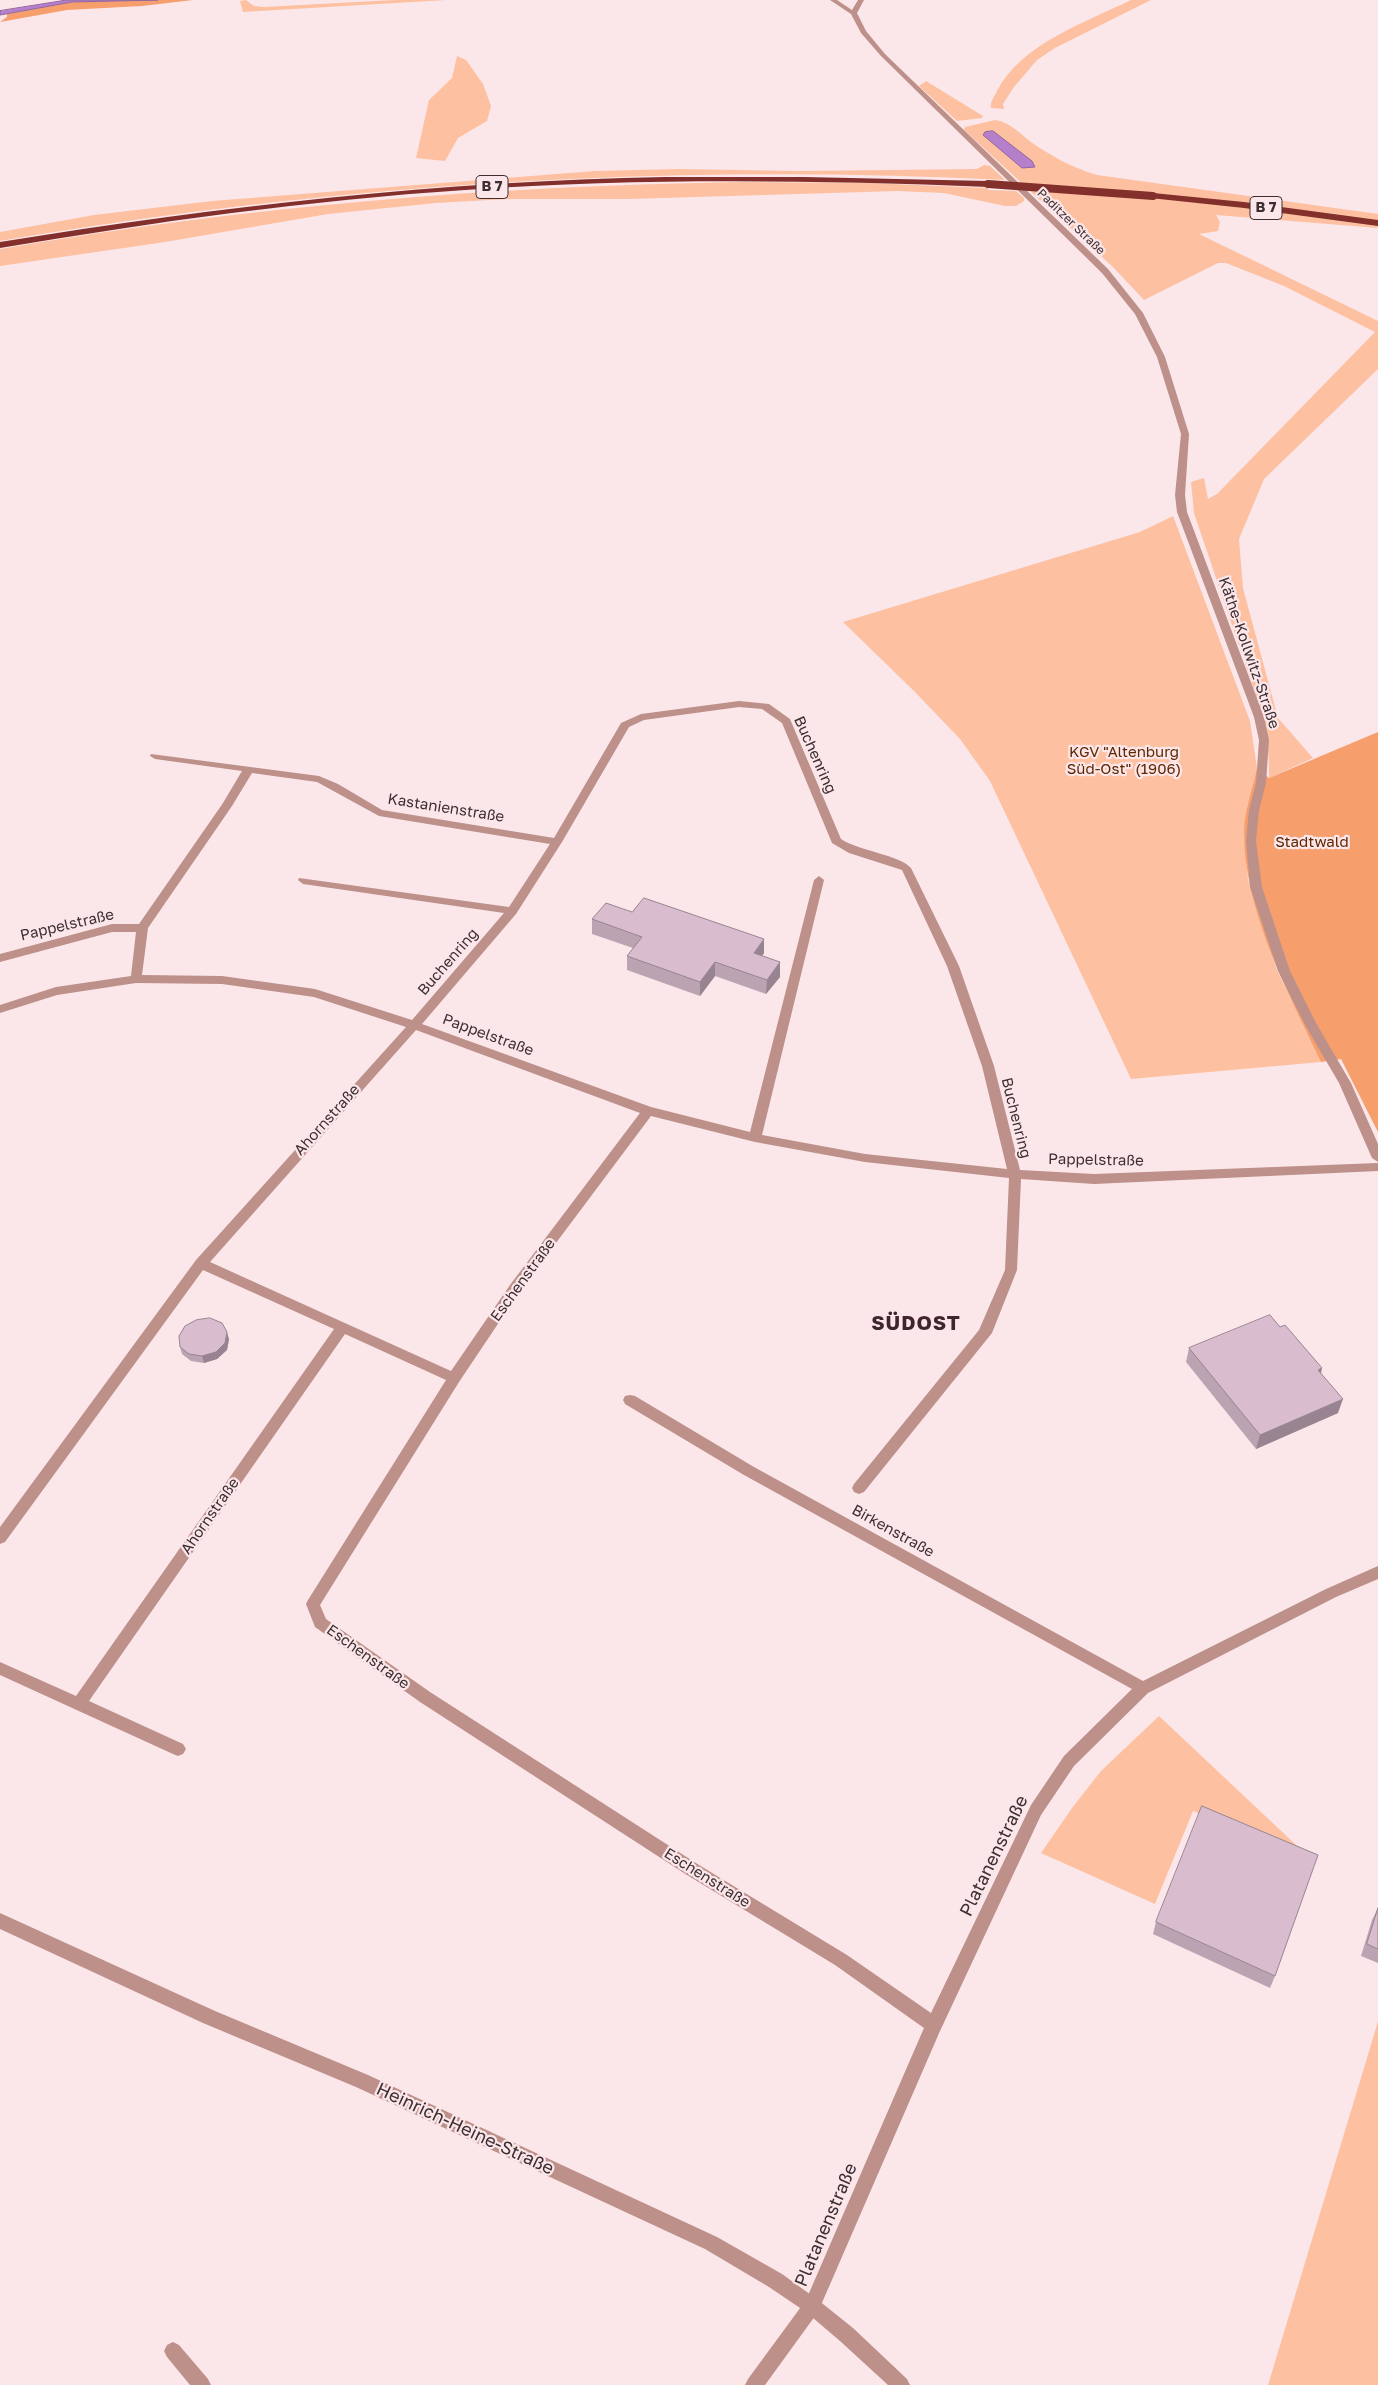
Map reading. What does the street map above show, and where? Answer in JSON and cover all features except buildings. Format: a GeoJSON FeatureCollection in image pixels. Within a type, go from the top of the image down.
{"type":"FeatureCollection","features":[{"type":"Feature","properties":{"kind":"highway","name":"B 7"},"geometry":{"type":"LineString","coordinates":[[0,245],[204,214],[343,198],[482,187],[617,180],[742,178],[869,179],[988,184],[1153,196],[1244,205],[1378,223]]}},
{"type":"Feature","properties":{"kind":"street"},"geometry":{"type":"LineString","coordinates":[[833,0],[846,10],[854,13],[861,0]]}},
{"type":"Feature","properties":{"kind":"street","name":"Paditzer Straße"},"geometry":{"type":"LineString","coordinates":[[854,13],[863,32],[883,55],[1105,271],[1139,313],[1161,357],[1185,434],[1180,495]]}},
{"type":"Feature","properties":{"kind":"street","name":"Käthe-Kollwitz-Straße"},"geometry":{"type":"LineString","coordinates":[[1180,495],[1182,512],[1259,717],[1264,740],[1261,784],[1254,810],[1251,841],[1253,870],[1266,923],[1284,972],[1310,1023],[1345,1083],[1378,1158]]}},
{"type":"Feature","properties":{"kind":"street","name":"Buchenring"},"geometry":{"type":"LineString","coordinates":[[414,1024],[512,911],[557,842],[625,725],[641,718],[655,715],[739,704],[765,706],[778,713],[786,722],[836,841],[845,848],[860,854],[894,861],[906,868],[953,966],[988,1066],[1014,1174]]}},
{"type":"Feature","properties":{"kind":"street","name":"Kastanienstraße"},"geometry":{"type":"LineString","coordinates":[[155,756],[318,779],[340,787],[356,800],[379,813],[557,842]]}},
{"type":"Feature","properties":{"kind":"street"},"geometry":{"type":"LineString","coordinates":[[136,979],[142,928],[228,804],[249,769]]}},
{"type":"Feature","properties":{"kind":"street"},"geometry":{"type":"LineString","coordinates":[[304,880],[512,911]]}},
{"type":"Feature","properties":{"kind":"street"},"geometry":{"type":"LineString","coordinates":[[755,1138],[819,880]]}},
{"type":"Feature","properties":{"kind":"street","name":"Pappelstraße"},"geometry":{"type":"LineString","coordinates":[[0,958],[112,928],[142,928]]}},
{"type":"Feature","properties":{"kind":"street","name":"Pappelstraße"},"geometry":{"type":"LineString","coordinates":[[0,1009],[56,991],[136,979],[222,980],[315,993],[414,1024],[648,1111],[755,1138],[865,1158],[1014,1174],[1094,1179],[1378,1167]]}},
{"type":"Feature","properties":{"kind":"street","name":"Ahornstraße"},"geometry":{"type":"LineString","coordinates":[[0,1538],[201,1263],[414,1024]]}},
{"type":"Feature","properties":{"kind":"street","name":"Eschenstraße"},"geometry":{"type":"LineString","coordinates":[[648,1111],[515,1288],[454,1378],[313,1604],[320,1622],[425,1697],[693,1870],[841,1960],[934,2025]]}},
{"type":"Feature","properties":{"kind":"street","name":"Birkenstraße"},"geometry":{"type":"LineString","coordinates":[[859,1488],[985,1333],[1011,1270],[1014,1174]]}},
{"type":"Feature","properties":{"kind":"street"},"geometry":{"type":"LineString","coordinates":[[201,1263],[454,1378]]}},
{"type":"Feature","properties":{"kind":"street","name":"Ahornstraße"},"geometry":{"type":"LineString","coordinates":[[78,1705],[343,1327]]}},
{"type":"Feature","properties":{"kind":"street","name":"Birkenstraße"},"geometry":{"type":"LineString","coordinates":[[630,1400],[749,1471],[1143,1688]]}},
{"type":"Feature","properties":{"kind":"street","name":"Platanenstraße"},"geometry":{"type":"LineString","coordinates":[[754,2385],[812,2306],[934,2025],[1036,1810],[1069,1761],[1143,1688],[1331,1593],[1378,1572]]}},
{"type":"Feature","properties":{"kind":"street"},"geometry":{"type":"LineString","coordinates":[[0,1668],[178,1749]]}},
{"type":"Feature","properties":{"kind":"street","name":"Heinrich-Heine-Straße"},"geometry":{"type":"LineString","coordinates":[[0,1921],[209,2017],[362,2082],[712,2242],[812,2306],[854,2340],[901,2385]]}},
{"type":"Feature","properties":{"kind":"street"},"geometry":{"type":"LineString","coordinates":[[173,2351],[202,2385]]}},
{"type":"Feature","properties":{"kind":"green space"},"geometry":{"type":"Polygon","coordinates":[[[193,0],[142,6],[67,10],[0,22],[7,17],[7,14],[72,2],[193,0]]]}},
{"type":"Feature","properties":{"kind":"green space"},"geometry":{"type":"Polygon","coordinates":[[[246,0],[254,6],[263,7],[395,0],[446,0],[243,12],[240,1],[246,0]]]}},
{"type":"Feature","properties":{"kind":"green space"},"geometry":{"type":"Polygon","coordinates":[[[1131,0],[1151,0],[1055,48],[1037,60],[1014,87],[1003,104],[1004,109],[991,108],[997,91],[1008,74],[1038,47],[1075,26],[1131,0]]]}},
{"type":"Feature","properties":{"kind":"green space"},"geometry":{"type":"Polygon","coordinates":[[[457,56],[466,60],[483,84],[491,106],[487,121],[458,138],[445,161],[416,158],[429,100],[452,78],[457,56]]]}},
{"type":"Feature","properties":{"kind":"green space"},"geometry":{"type":"Polygon","coordinates":[[[926,81],[983,116],[982,118],[957,121],[919,86],[926,81]]]}},
{"type":"Feature","properties":{"kind":"green space"},"geometry":{"type":"Polygon","coordinates":[[[995,120],[1010,125],[1054,157],[1097,175],[1378,214],[1378,228],[1216,215],[1220,222],[1218,231],[1199,234],[1378,321],[1378,369],[1264,479],[1239,539],[1243,588],[1278,718],[1313,758],[1269,778],[1266,733],[1245,664],[1249,659],[1247,653],[1239,646],[1194,513],[1191,482],[1204,478],[1208,499],[1217,494],[1375,332],[1284,286],[1226,263],[1218,263],[1144,300],[1114,268],[964,130],[965,127],[995,120]]]}},
{"type":"Feature","properties":{"kind":"green space"},"geometry":{"type":"Polygon","coordinates":[[[984,165],[990,166],[1005,180],[879,175],[753,174],[501,183],[375,192],[250,205],[124,221],[0,241],[0,232],[94,215],[212,201],[595,171],[679,169],[799,171],[977,169],[984,165]]]}},
{"type":"Feature","properties":{"kind":"green space"},"geometry":{"type":"Polygon","coordinates":[[[742,182],[869,183],[988,188],[989,190],[1016,191],[1024,198],[1024,201],[1016,206],[1005,206],[944,193],[898,191],[629,199],[508,199],[436,203],[328,214],[165,242],[0,266],[0,249],[92,234],[277,210],[370,201],[555,188],[742,182]]]}},
{"type":"Feature","properties":{"kind":"green space","name":"KGV \"Altenburg Süd-Ost\" (1906)"},"geometry":{"type":"Polygon","coordinates":[[[1173,516],[1250,721],[1257,768],[1244,830],[1248,880],[1277,970],[1321,1062],[1131,1079],[990,781],[960,739],[843,622],[1140,532],[1173,516]]]}},
{"type":"Feature","properties":{"kind":"green space","name":"Stadtwald"},"geometry":{"type":"Polygon","coordinates":[[[1378,732],[1378,1132],[1341,1059],[1321,1062],[1282,979],[1270,950],[1251,891],[1246,862],[1244,824],[1257,768],[1269,778],[1378,732]]]}},
{"type":"Feature","properties":{"kind":"green space"},"geometry":{"type":"Polygon","coordinates":[[[1159,1716],[1312,1860],[1193,1811],[1155,1904],[1041,1853],[1072,1808],[1101,1771],[1159,1716]]]}},
{"type":"Feature","properties":{"kind":"green space"},"geometry":{"type":"Polygon","coordinates":[[[1378,2021],[1378,2385],[1268,2385],[1370,2048],[1378,2021]]]}},
{"type":"Feature","properties":{"kind":"shaded area"},"geometry":{"type":"Polygon","coordinates":[[[67,0],[158,0],[72,2],[0,15],[0,11],[67,0]]]}},
{"type":"Feature","properties":{"kind":"shaded area"},"geometry":{"type":"Polygon","coordinates":[[[993,131],[1032,161],[1035,167],[1022,168],[983,135],[985,132],[993,131]]]}},
{"type":"Feature","properties":{"kind":"district","name":"SÜDOST"},"geometry":{"type":"Point","coordinates":[916,1324]}}]}
